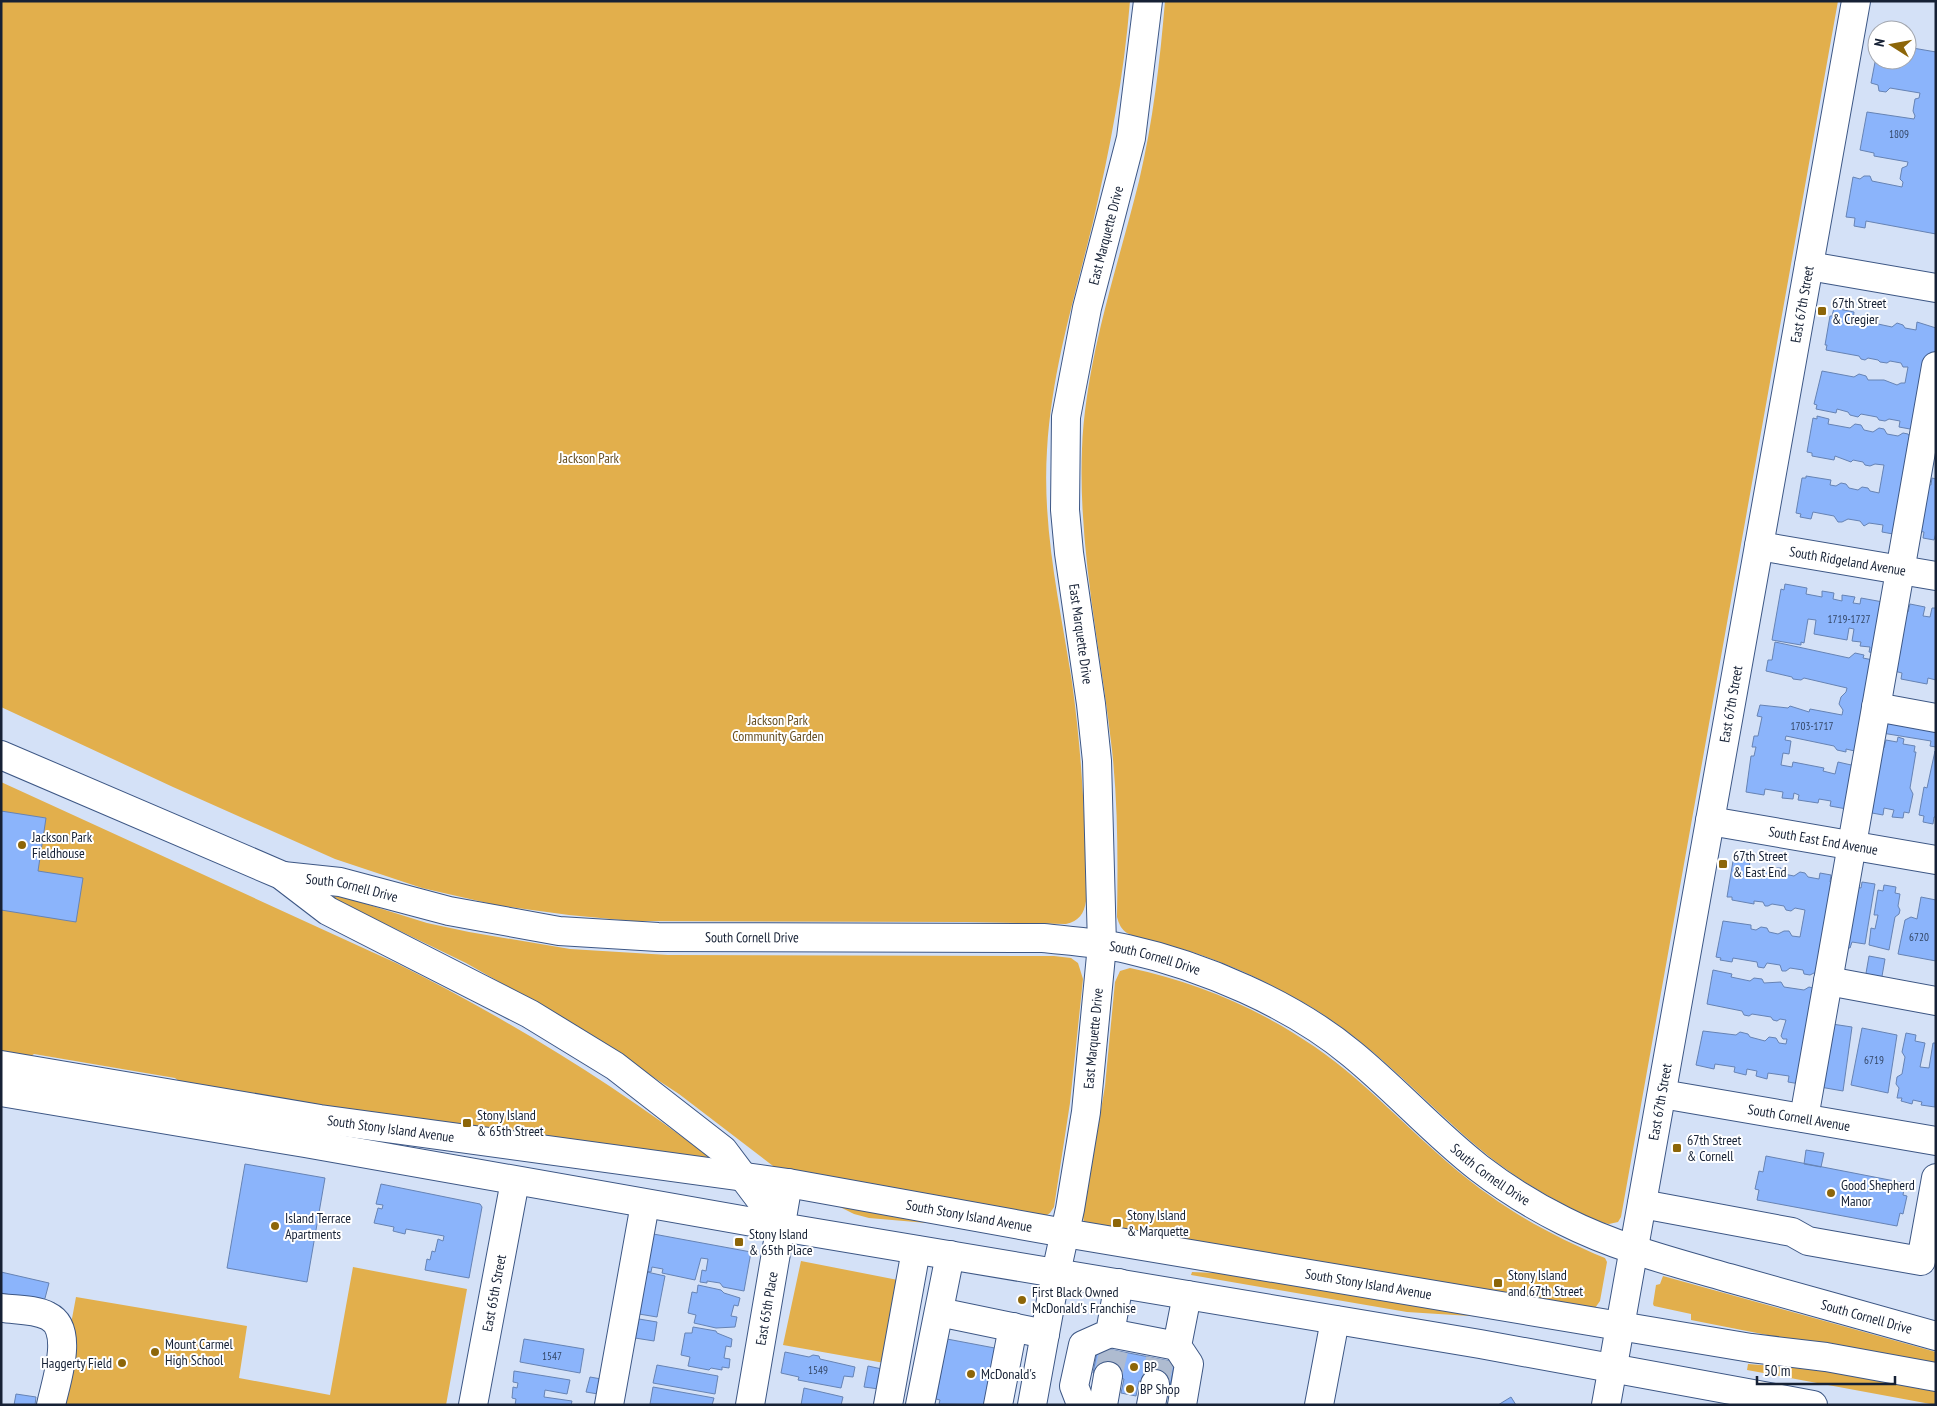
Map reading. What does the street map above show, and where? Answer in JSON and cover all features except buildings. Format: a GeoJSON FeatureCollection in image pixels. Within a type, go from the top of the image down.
{"type":"FeatureCollection","features":[{"type":"Feature","properties":{"kind":"main road","name":"East Marquette Drive"},"geometry":{"type":"LineString","coordinates":[[1034,1393],[1086,1112],[1102,945],[1097,761],[1064,510],[1066,417],[1087,308],[1131,138],[1148,1]]}},
{"type":"Feature","properties":{"kind":"main road","name":"East 67th Street"},"geometry":{"type":"LineString","coordinates":[[1606,1405],[1856,1]]}},
{"type":"Feature","properties":{"kind":"main road"},"geometry":{"type":"LineString","coordinates":[[1809,266],[1936,288]]}},
{"type":"Feature","properties":{"kind":"main road"},"geometry":{"type":"LineString","coordinates":[[1804,1118],[1900,570],[1930,432],[1936,366]]}},
{"type":"Feature","properties":{"kind":"main road","name":"South Ridgeland Avenue"},"geometry":{"type":"LineString","coordinates":[[1759,546],[1936,576]]}},
{"type":"Feature","properties":{"kind":"main road"},"geometry":{"type":"LineString","coordinates":[[1876,707],[1936,718]]}},
{"type":"Feature","properties":{"kind":"main road","name":"South Cornell Drive"},"geometry":{"type":"LineString","coordinates":[[1,756],[281,875],[328,911],[530,1014],[615,1066],[723,1150],[781,1227]]}},
{"type":"Feature","properties":{"kind":"main road","name":"South East End Avenue"},"geometry":{"type":"LineString","coordinates":[[1710,821],[1936,860]]}},
{"type":"Feature","properties":{"kind":"main road","name":"South Cornell Drive"},"geometry":{"type":"LineString","coordinates":[[281,875],[340,882],[449,911],[559,931],[658,937],[1043,938],[1102,945],[1156,956],[1240,987],[1274,1003],[1321,1032],[1351,1053],[1478,1167],[1565,1222],[1634,1249],[1936,1336]]}},
{"type":"Feature","properties":{"kind":"main road"},"geometry":{"type":"LineString","coordinates":[[1828,981],[1936,1000]]}},
{"type":"Feature","properties":{"kind":"main road","name":"South Stony Island Avenue"},"geometry":{"type":"LineString","coordinates":[[1,1065],[320,1119],[788,1183],[1065,1233],[1751,1348],[1826,1357],[1936,1377]]}},
{"type":"Feature","properties":{"kind":"main road","name":"South Stony Island Avenue"},"geometry":{"type":"LineString","coordinates":[[1,1092],[304,1143],[645,1204],[1613,1368],[1813,1405]]}},
{"type":"Feature","properties":{"kind":"main road","name":"South Cornell Avenue"},"geometry":{"type":"LineString","coordinates":[[1662,1094],[1936,1141]]}},
{"type":"Feature","properties":{"kind":"main road"},"geometry":{"type":"LineString","coordinates":[[1642,1204],[1792,1232],[1808,1241],[1921,1261],[1936,1178]]}},
{"type":"Feature","properties":{"kind":"main road","name":"East 65th Street"},"geometry":{"type":"LineString","coordinates":[[473,1405],[515,1181]]}},
{"type":"Feature","properties":{"kind":"main road","name":"East 65th Place"},"geometry":{"type":"LineString","coordinates":[[750,1405],[788,1183]]}},
{"type":"Feature","properties":{"kind":"main road"},"geometry":{"type":"LineString","coordinates":[[609,1405],[645,1204]]}},
{"type":"Feature","properties":{"kind":"main road"},"geometry":{"type":"LineString","coordinates":[[888,1405],[916,1250]]}},
{"type":"Feature","properties":{"kind":"main road"},"geometry":{"type":"LineString","coordinates":[[921,1404],[950,1256]]}},
{"type":"Feature","properties":{"kind":"main road"},"geometry":{"type":"LineString","coordinates":[[1103,1405],[1112,1348],[1119,1283]]}},
{"type":"Feature","properties":{"kind":"main road"},"geometry":{"type":"LineString","coordinates":[[1161,1367],[1187,1295]]}},
{"type":"Feature","properties":{"kind":"main road"},"geometry":{"type":"LineString","coordinates":[[2,1308],[47,1316],[57,1323],[62,1331],[62,1351],[51,1405]]}},
{"type":"Feature","properties":{"kind":"main road"},"geometry":{"type":"LineString","coordinates":[[938,1312],[1013,1327],[1083,1345],[1112,1348],[1161,1367],[1189,1364],[1182,1405]]}},
{"type":"Feature","properties":{"kind":"main road"},"geometry":{"type":"LineString","coordinates":[[1319,1405],[1335,1320]]}},
{"type":"Feature","properties":{"kind":"main road"},"geometry":{"type":"LineString","coordinates":[[998,1405],[1013,1327]]}},
{"type":"Feature","properties":{"kind":"main road"},"geometry":{"type":"LineString","coordinates":[[1034,1393],[1079,1396],[1083,1345]]}},
{"type":"Feature","properties":{"kind":"green space","name":"Jackson Park"},"geometry":{"type":"Polygon","coordinates":[[[1,1],[1130,1],[1124,57],[1111,140],[1059,363],[1047,450],[1047,509],[1053,567],[1072,682],[1081,764],[1086,901],[1080,916],[1066,924],[632,921],[496,905],[422,888],[335,859],[173,787],[1,707],[1,1]]]}},
{"type":"Feature","properties":{"kind":"green space"},"geometry":{"type":"Polygon","coordinates":[[[1165,1],[1838,1],[1621,1217],[1618,1222],[1609,1224],[1599,1222],[1568,1207],[1522,1180],[1493,1160],[1375,1054],[1330,1019],[1306,1004],[1264,982],[1221,963],[1192,952],[1127,933],[1122,928],[1117,917],[1117,834],[1114,771],[1083,525],[1082,449],[1085,415],[1096,347],[1139,181],[1148,136],[1158,69],[1165,1]]]}},
{"type":"Feature","properties":{"kind":"green space"},"geometry":{"type":"Polygon","coordinates":[[[1,782],[396,963],[437,984],[557,1052],[672,1129],[709,1157],[707,1159],[189,1089],[175,1078],[34,1054],[25,1060],[1,1056],[1,782]]]}},
{"type":"Feature","properties":{"kind":"green space"},"geometry":{"type":"Polygon","coordinates":[[[334,894],[427,923],[570,949],[668,955],[1054,956],[1071,958],[1078,963],[1083,979],[1070,1103],[1054,1207],[1044,1217],[777,1169],[679,1094],[566,1020],[466,963],[334,899],[334,894]]]}},
{"type":"Feature","properties":{"kind":"green space"},"geometry":{"type":"Polygon","coordinates":[[[1130,968],[1160,975],[1220,996],[1249,1009],[1305,1040],[1355,1078],[1438,1153],[1489,1195],[1545,1230],[1605,1258],[1607,1262],[1600,1301],[1595,1308],[1084,1222],[1083,1217],[1105,1086],[1115,982],[1120,971],[1130,968]]]}},
{"type":"Feature","properties":{"kind":"green space"},"geometry":{"type":"Polygon","coordinates":[[[834,1204],[962,1226],[869,1218],[854,1214],[834,1204]]]}},
{"type":"Feature","properties":{"kind":"green space"},"geometry":{"type":"Polygon","coordinates":[[[801,1261],[903,1281],[890,1364],[783,1345],[801,1261]]]}},
{"type":"Feature","properties":{"kind":"green space","name":"Mount Carmel High School"},"geometry":{"type":"Polygon","coordinates":[[[353,1267],[467,1289],[446,1405],[56,1405],[76,1297],[247,1326],[239,1378],[330,1395],[353,1267]]]}},
{"type":"Feature","properties":{"kind":"green space"},"geometry":{"type":"Polygon","coordinates":[[[1192,1272],[1264,1275],[1486,1317],[1407,1312],[1191,1275],[1192,1272]]]}},
{"type":"Feature","properties":{"kind":"green space"},"geometry":{"type":"Polygon","coordinates":[[[1663,1276],[1936,1352],[1936,1368],[1691,1320],[1691,1314],[1654,1306],[1656,1285],[1660,1284],[1663,1276]]]}},
{"type":"Feature","properties":{"kind":"green space"},"geometry":{"type":"Polygon","coordinates":[[[1748,1364],[1837,1371],[1936,1390],[1936,1405],[1747,1370],[1748,1364]]]}},
{"type":"Feature","properties":{"kind":"tunnel"},"geometry":{"type":"LineString","coordinates":[[1108,1376],[1114,1350]]}},
{"type":"Feature","properties":{"kind":"tunnel"},"geometry":{"type":"LineString","coordinates":[[1155,1384],[1160,1359]]}},
{"type":"Feature","properties":{"kind":"place","name":"67th Street & Cregier"},"geometry":{"type":"Point","coordinates":[1822,311]}},
{"type":"Feature","properties":{"kind":"place","name":"Jackson Park Fieldhouse"},"geometry":{"type":"Point","coordinates":[22,845]}},
{"type":"Feature","properties":{"kind":"place","name":"67th Street & East End"},"geometry":{"type":"Point","coordinates":[1723,864]}},
{"type":"Feature","properties":{"kind":"place","name":"Stony Island & 65th Street"},"geometry":{"type":"Point","coordinates":[467,1123]}},
{"type":"Feature","properties":{"kind":"place","name":"67th Street & Cornell"},"geometry":{"type":"Point","coordinates":[1677,1148]}},
{"type":"Feature","properties":{"kind":"place","name":"Good Shepherd Manor"},"geometry":{"type":"Point","coordinates":[1831,1193]}},
{"type":"Feature","properties":{"kind":"place","name":"Stony Island & Marquette"},"geometry":{"type":"Point","coordinates":[1117,1223]}},
{"type":"Feature","properties":{"kind":"place","name":"Island Terrace Apartments"},"geometry":{"type":"Point","coordinates":[275,1226]}},
{"type":"Feature","properties":{"kind":"place","name":"Stony Island & 65th Place"},"geometry":{"type":"Point","coordinates":[739,1242]}},
{"type":"Feature","properties":{"kind":"place","name":"Stony Island and 67th Street"},"geometry":{"type":"Point","coordinates":[1498,1283]}},
{"type":"Feature","properties":{"kind":"place","name":"First Black Owned McDonald's Franchise"},"geometry":{"type":"Point","coordinates":[1022,1300]}},
{"type":"Feature","properties":{"kind":"place","name":"Mount Carmel High School"},"geometry":{"type":"Point","coordinates":[155,1352]}},
{"type":"Feature","properties":{"kind":"place","name":"Haggerty Field"},"geometry":{"type":"Point","coordinates":[122,1363]}},
{"type":"Feature","properties":{"kind":"place","name":"BP"},"geometry":{"type":"Point","coordinates":[1134,1367]}},
{"type":"Feature","properties":{"kind":"place","name":"McDonald's"},"geometry":{"type":"Point","coordinates":[971,1374]}},
{"type":"Feature","properties":{"kind":"place","name":"BP Shop"},"geometry":{"type":"Point","coordinates":[1130,1389]}},
{"type":"Feature","properties":{"kind":"park label","name":"Jackson Park Community Garden"},"geometry":{"type":"Point","coordinates":[778,728]}}]}
